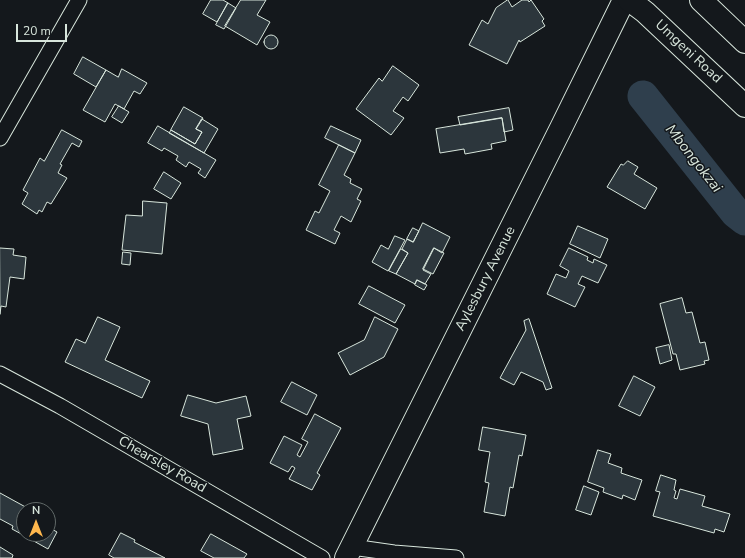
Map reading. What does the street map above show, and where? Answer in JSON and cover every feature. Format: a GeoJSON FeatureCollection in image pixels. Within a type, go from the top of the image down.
{"type":"FeatureCollection","features":[{"type":"Feature","properties":{"kind":"main road","name":"Aylesbury Avenue"},"geometry":{"type":"LineString","coordinates":[[349,552],[624,0]]}},
{"type":"Feature","properties":{"kind":"main road","name":"Umgeni Road"},"geometry":{"type":"LineString","coordinates":[[629,0],[645,12],[745,106]]}},
{"type":"Feature","properties":{"kind":"main road"},"geometry":{"type":"LineString","coordinates":[[701,0],[745,42]]}},
{"type":"Feature","properties":{"kind":"street"},"geometry":{"type":"LineString","coordinates":[[0,138],[79,0]]}},
{"type":"Feature","properties":{"kind":"street","name":"Chearsley Road"},"geometry":{"type":"LineString","coordinates":[[0,374],[60,406],[322,558]]}},
{"type":"Feature","properties":{"kind":"street"},"geometry":{"type":"LineString","coordinates":[[349,552],[394,553],[456,558]]}},
{"type":"Feature","properties":{"kind":"building"},"geometry":{"type":"Polygon","coordinates":[[[211,0],[223,0],[228,3],[217,22],[203,14],[211,0]]]}},
{"type":"Feature","properties":{"kind":"building"},"geometry":{"type":"Polygon","coordinates":[[[241,0],[266,0],[257,15],[270,22],[257,45],[225,26],[241,0]]]}},
{"type":"Feature","properties":{"kind":"building"},"geometry":{"type":"Polygon","coordinates":[[[508,0],[512,7],[522,0],[528,0],[529,2],[531,0],[544,19],[542,21],[545,26],[520,42],[519,40],[507,64],[469,45],[482,20],[488,24],[496,8],[508,0]]]}},
{"type":"Feature","properties":{"kind":"building"},"geometry":{"type":"Polygon","coordinates":[[[228,3],[236,8],[224,29],[216,25],[228,3]]]}},
{"type":"Feature","properties":{"kind":"building"},"geometry":{"type":"Polygon","coordinates":[[[271,35],[276,37],[278,42],[276,47],[271,49],[266,47],[264,42],[266,37],[271,35]]]}},
{"type":"Feature","properties":{"kind":"building"},"geometry":{"type":"Polygon","coordinates":[[[83,57],[106,70],[96,87],[74,74],[83,57]]]}},
{"type":"Feature","properties":{"kind":"building"},"geometry":{"type":"Polygon","coordinates":[[[393,66],[419,85],[408,101],[403,97],[393,111],[404,118],[391,135],[356,109],[379,78],[382,81],[393,66]]]}},
{"type":"Feature","properties":{"kind":"building"},"geometry":{"type":"Polygon","coordinates":[[[122,69],[147,83],[140,94],[134,91],[124,109],[115,104],[105,122],[83,110],[106,70],[118,77],[122,69]]]}},
{"type":"Feature","properties":{"kind":"building"},"geometry":{"type":"Polygon","coordinates":[[[119,106],[129,112],[122,123],[112,117],[119,106]]]}},
{"type":"Feature","properties":{"kind":"building"},"geometry":{"type":"Polygon","coordinates":[[[184,107],[203,118],[196,129],[202,132],[195,144],[171,130],[184,107]]]}},
{"type":"Feature","properties":{"kind":"building"},"geometry":{"type":"Polygon","coordinates":[[[509,108],[513,130],[504,132],[502,118],[460,125],[458,117],[509,108]]]}},
{"type":"Feature","properties":{"kind":"building"},"geometry":{"type":"Polygon","coordinates":[[[502,118],[506,141],[491,144],[492,149],[465,154],[464,149],[440,153],[436,129],[502,118]]]}},
{"type":"Feature","properties":{"kind":"building"},"geometry":{"type":"Polygon","coordinates":[[[202,119],[218,129],[204,153],[169,133],[171,130],[195,144],[202,132],[196,129],[202,119]]]}},
{"type":"Feature","properties":{"kind":"building"},"geometry":{"type":"Polygon","coordinates":[[[158,126],[216,160],[205,178],[198,173],[201,169],[189,162],[186,167],[176,160],[178,156],[164,148],[162,151],[148,143],[158,126]]]}},
{"type":"Feature","properties":{"kind":"building"},"geometry":{"type":"Polygon","coordinates":[[[331,126],[361,140],[355,153],[325,138],[331,126]]]}},
{"type":"Feature","properties":{"kind":"building"},"geometry":{"type":"Polygon","coordinates":[[[62,130],[82,141],[79,147],[72,143],[60,164],[62,165],[58,173],[67,178],[51,204],[47,202],[42,212],[39,210],[37,214],[22,204],[28,193],[23,190],[40,158],[44,161],[62,130]]]}},
{"type":"Feature","properties":{"kind":"building"},"geometry":{"type":"Polygon","coordinates":[[[339,145],[355,153],[344,175],[351,179],[350,183],[362,189],[357,199],[361,201],[351,222],[341,216],[334,230],[340,233],[335,244],[306,230],[315,211],[319,213],[330,191],[319,185],[339,145]]]}},
{"type":"Feature","properties":{"kind":"building"},"geometry":{"type":"Polygon","coordinates":[[[628,161],[638,167],[634,174],[657,188],[645,209],[607,187],[621,164],[623,165],[628,161]]]}},
{"type":"Feature","properties":{"kind":"building"},"geometry":{"type":"Polygon","coordinates":[[[164,172],[181,183],[171,199],[154,189],[164,172]]]}},
{"type":"Feature","properties":{"kind":"building"},"geometry":{"type":"Polygon","coordinates":[[[143,201],[167,203],[162,254],[122,250],[126,215],[142,216],[143,201]]]}},
{"type":"Feature","properties":{"kind":"building"},"geometry":{"type":"Polygon","coordinates":[[[423,223],[450,237],[442,253],[434,248],[423,270],[431,274],[425,284],[417,280],[415,284],[396,274],[408,253],[402,249],[407,239],[413,242],[423,223]]]}},
{"type":"Feature","properties":{"kind":"building"},"geometry":{"type":"Polygon","coordinates":[[[578,226],[608,239],[600,258],[570,244],[578,226]]]}},
{"type":"Feature","properties":{"kind":"building"},"geometry":{"type":"Polygon","coordinates":[[[413,228],[419,231],[413,242],[407,239],[413,228]]]}},
{"type":"Feature","properties":{"kind":"building"},"geometry":{"type":"Polygon","coordinates":[[[395,236],[405,240],[388,271],[372,262],[381,245],[388,249],[395,236]]]}},
{"type":"Feature","properties":{"kind":"building"},"geometry":{"type":"Polygon","coordinates":[[[0,248],[14,249],[13,255],[26,257],[24,279],[10,277],[6,307],[1,306],[0,314],[0,248]]]}},
{"type":"Feature","properties":{"kind":"building"},"geometry":{"type":"Polygon","coordinates":[[[434,248],[444,253],[433,274],[423,269],[434,248]]]}},
{"type":"Feature","properties":{"kind":"building"},"geometry":{"type":"Polygon","coordinates":[[[569,248],[588,257],[587,260],[593,263],[594,259],[607,265],[598,283],[582,276],[578,284],[585,287],[575,307],[547,294],[556,274],[566,278],[569,271],[560,266],[569,248]]]}},
{"type":"Feature","properties":{"kind":"building"},"geometry":{"type":"Polygon","coordinates":[[[401,249],[408,253],[396,274],[389,271],[401,249]]]}},
{"type":"Feature","properties":{"kind":"building"},"geometry":{"type":"Polygon","coordinates":[[[123,252],[131,253],[130,265],[122,264],[123,252]]]}},
{"type":"Feature","properties":{"kind":"building"},"geometry":{"type":"Polygon","coordinates":[[[417,280],[427,285],[424,290],[415,285],[417,280]]]}},
{"type":"Feature","properties":{"kind":"building"},"geometry":{"type":"Polygon","coordinates":[[[369,286],[405,305],[395,323],[359,304],[369,286]]]}},
{"type":"Feature","properties":{"kind":"building"},"geometry":{"type":"Polygon","coordinates":[[[682,298],[686,313],[692,312],[700,343],[705,342],[709,360],[704,361],[705,364],[680,370],[676,354],[673,354],[660,304],[682,298]]]}},
{"type":"Feature","properties":{"kind":"building"},"geometry":{"type":"Polygon","coordinates":[[[98,317],[120,327],[105,360],[150,381],[142,398],[65,362],[76,339],[85,343],[98,317]]]}},
{"type":"Feature","properties":{"kind":"building"},"geometry":{"type":"Polygon","coordinates":[[[375,317],[398,329],[384,357],[350,375],[338,353],[364,340],[375,317]]]}},
{"type":"Feature","properties":{"kind":"building"},"geometry":{"type":"Polygon","coordinates":[[[529,319],[552,388],[546,390],[543,382],[521,372],[514,385],[500,378],[526,330],[524,321],[529,319]]]}},
{"type":"Feature","properties":{"kind":"building"},"geometry":{"type":"Polygon","coordinates":[[[669,345],[672,360],[660,364],[656,348],[669,345]]]}},
{"type":"Feature","properties":{"kind":"building"},"geometry":{"type":"Polygon","coordinates":[[[634,376],[655,387],[640,416],[619,406],[634,376]]]}},
{"type":"Feature","properties":{"kind":"building"},"geometry":{"type":"Polygon","coordinates":[[[292,382],[317,395],[307,415],[281,402],[292,382]]]}},
{"type":"Feature","properties":{"kind":"building"},"geometry":{"type":"Polygon","coordinates":[[[188,395],[216,403],[246,396],[251,416],[237,419],[243,449],[213,455],[208,424],[181,416],[188,395]]]}},
{"type":"Feature","properties":{"kind":"building"},"geometry":{"type":"Polygon","coordinates":[[[315,414],[341,428],[317,473],[320,475],[312,490],[289,479],[295,468],[292,466],[288,472],[270,463],[284,436],[302,445],[297,455],[300,457],[308,442],[302,439],[315,414]]]}},
{"type":"Feature","properties":{"kind":"building"},"geometry":{"type":"Polygon","coordinates":[[[483,427],[526,435],[522,456],[519,455],[513,488],[510,487],[505,516],[484,512],[489,483],[485,482],[490,452],[479,450],[483,427]]]}},
{"type":"Feature","properties":{"kind":"building"},"geometry":{"type":"Polygon","coordinates":[[[598,450],[611,454],[608,463],[622,468],[621,473],[642,480],[635,500],[623,495],[622,499],[603,492],[604,488],[588,482],[598,450]]]}},
{"type":"Feature","properties":{"kind":"building"},"geometry":{"type":"Polygon","coordinates":[[[661,475],[676,480],[674,490],[676,491],[674,498],[677,499],[680,489],[705,496],[702,506],[730,514],[724,532],[715,529],[714,533],[653,516],[660,492],[656,491],[661,475]]]}},
{"type":"Feature","properties":{"kind":"building"},"geometry":{"type":"Polygon","coordinates":[[[584,486],[599,492],[591,515],[576,510],[584,486]]]}},
{"type":"Feature","properties":{"kind":"building"},"geometry":{"type":"Polygon","coordinates":[[[0,493],[16,502],[16,531],[12,529],[13,526],[0,519],[0,493]]]}},
{"type":"Feature","properties":{"kind":"building"},"geometry":{"type":"Polygon","coordinates":[[[121,533],[135,540],[134,542],[165,558],[114,558],[109,555],[121,533]]]}},
{"type":"Feature","properties":{"kind":"building"},"geometry":{"type":"Polygon","coordinates":[[[211,534],[247,554],[244,558],[214,558],[201,551],[211,534]]]}},
{"type":"Feature","properties":{"kind":"building"},"geometry":{"type":"Polygon","coordinates":[[[36,542],[52,542],[48,549],[36,542]]]}},
{"type":"Feature","properties":{"kind":"building"},"geometry":{"type":"Polygon","coordinates":[[[0,547],[13,555],[12,558],[0,558],[0,547]]]}},
{"type":"Feature","properties":{"kind":"waterway","name":"Mbongokzai"},"geometry":{"type":"LineString","coordinates":[[643,96],[736,213],[745,220]]}}]}
